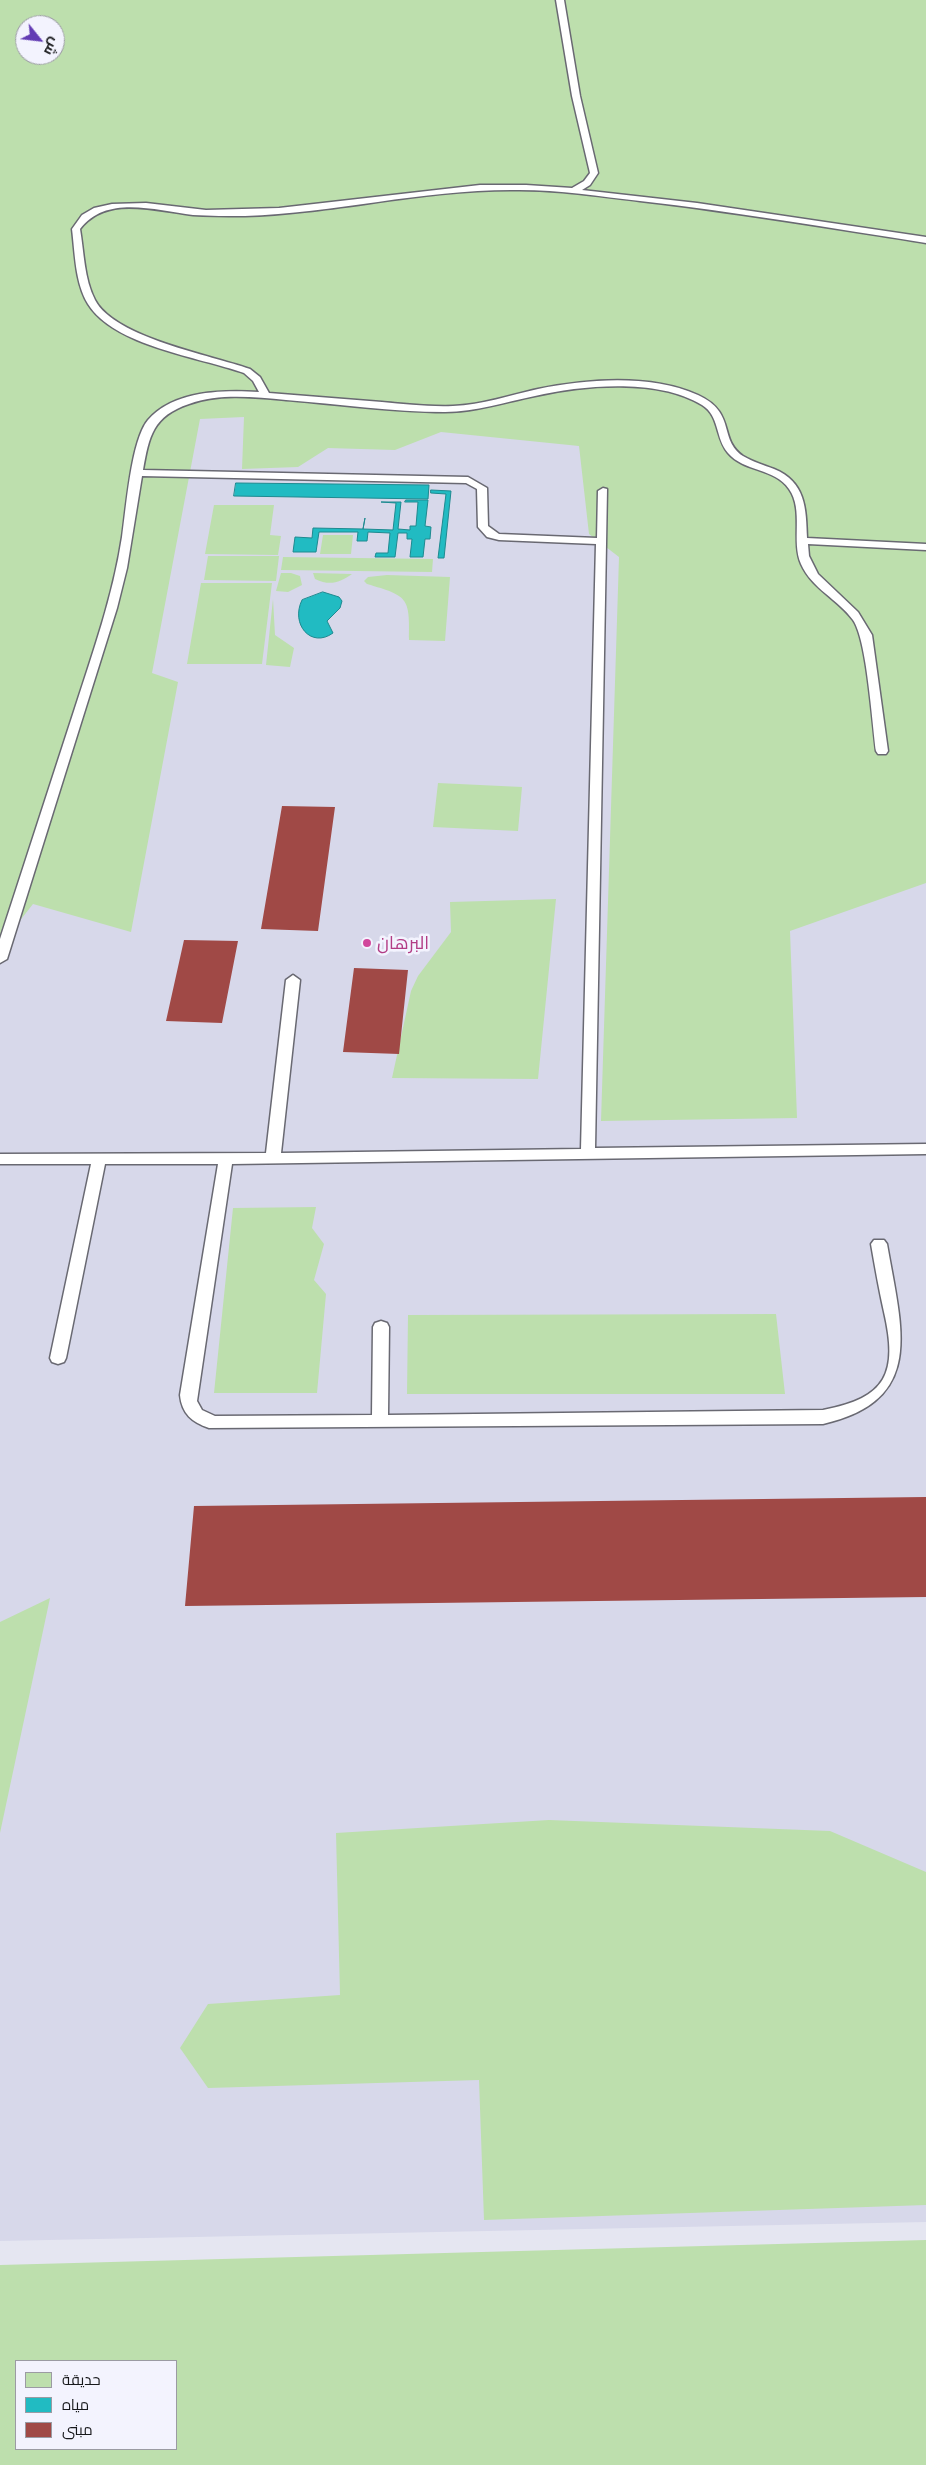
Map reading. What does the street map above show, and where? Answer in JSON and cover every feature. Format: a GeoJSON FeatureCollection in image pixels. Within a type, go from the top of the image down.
{"type":"FeatureCollection","features":[{"type":"Feature","properties":{"kind":"lane"},"geometry":{"type":"LineString","coordinates":[[560,0],[576,96],[594,173],[587,183],[574,191]]}},
{"type":"Feature","properties":{"kind":"lane"},"geometry":{"type":"LineString","coordinates":[[265,395],[257,379],[247,371],[130,334],[101,316],[92,305],[88,294],[76,229],[80,221],[88,214],[117,205],[143,205],[196,212],[252,212],[322,208],[478,188],[523,187],[709,206],[926,240]]}},
{"type":"Feature","properties":{"kind":"lane"},"geometry":{"type":"LineString","coordinates":[[0,959],[108,624],[127,545],[146,430],[163,412],[177,405],[211,396],[265,395],[443,409],[489,405],[534,393],[577,386],[656,387],[683,393],[705,402],[719,415],[727,445],[732,452],[750,464],[784,478],[792,484],[799,497],[802,541],[806,564],[813,575],[855,613],[866,635],[882,751]]}},
{"type":"Feature","properties":{"kind":"lane"},"geometry":{"type":"LineString","coordinates":[[138,472],[468,480],[482,488],[483,527],[491,535],[507,538],[602,541]]}},
{"type":"Feature","properties":{"kind":"lane"},"geometry":{"type":"LineString","coordinates":[[588,1154],[603,491]]}},
{"type":"Feature","properties":{"kind":"lane"},"geometry":{"type":"LineString","coordinates":[[802,541],[926,547]]}},
{"type":"Feature","properties":{"kind":"lane"},"geometry":{"type":"LineString","coordinates":[[273,1158],[293,980]]}},
{"type":"Feature","properties":{"kind":"lane"},"geometry":{"type":"LineString","coordinates":[[0,1160],[926,1150]]}},
{"type":"Feature","properties":{"kind":"lane"},"geometry":{"type":"LineString","coordinates":[[58,1358],[99,1159]]}},
{"type":"Feature","properties":{"kind":"lane"},"geometry":{"type":"LineString","coordinates":[[226,1159],[188,1395],[192,1411],[197,1417],[215,1423],[823,1417],[850,1412],[872,1402],[889,1386],[898,1366],[899,1345],[878,1244]]}},
{"type":"Feature","properties":{"kind":"lane"},"geometry":{"type":"LineString","coordinates":[[380,1422],[381,1327]]}},
{"type":"Feature","properties":{"kind":"shaded area"},"geometry":{"type":"Polygon","coordinates":[[[0,0],[926,0],[926,2222],[0,2241],[0,0]]]}},
{"type":"Feature","properties":{"kind":"green space"},"geometry":{"type":"Polygon","coordinates":[[[0,0],[926,0],[926,883],[790,931],[797,1118],[601,1121],[619,557],[589,534],[579,446],[441,432],[395,450],[328,448],[298,467],[242,469],[244,417],[200,419],[152,673],[178,682],[131,932],[33,904],[0,946],[0,0]]]}},
{"type":"Feature","properties":{"kind":"green space"},"geometry":{"type":"Polygon","coordinates":[[[214,505],[274,505],[270,535],[281,536],[278,555],[205,554],[214,505]]]}},
{"type":"Feature","properties":{"kind":"green space"},"geometry":{"type":"Polygon","coordinates":[[[323,535],[353,535],[351,554],[320,554],[323,535]]]}},
{"type":"Feature","properties":{"kind":"green space"},"geometry":{"type":"Polygon","coordinates":[[[208,556],[279,556],[276,581],[204,580],[208,556]]]}},
{"type":"Feature","properties":{"kind":"green space"},"geometry":{"type":"Polygon","coordinates":[[[283,557],[433,559],[432,572],[281,570],[283,557]]]}},
{"type":"Feature","properties":{"kind":"green space"},"geometry":{"type":"Polygon","coordinates":[[[281,573],[291,573],[300,576],[302,585],[288,592],[276,591],[281,573]]]}},
{"type":"Feature","properties":{"kind":"green space"},"geometry":{"type":"Polygon","coordinates":[[[313,573],[352,574],[343,580],[330,583],[315,579],[313,573]]]}},
{"type":"Feature","properties":{"kind":"green space"},"geometry":{"type":"Polygon","coordinates":[[[387,575],[450,577],[445,641],[409,640],[409,615],[404,600],[391,592],[367,584],[364,581],[368,577],[387,575]]]}},
{"type":"Feature","properties":{"kind":"green space"},"geometry":{"type":"Polygon","coordinates":[[[201,583],[272,583],[262,664],[187,664],[201,583]]]}},
{"type":"Feature","properties":{"kind":"green space"},"geometry":{"type":"Polygon","coordinates":[[[273,599],[275,635],[294,648],[290,667],[266,665],[273,599]]]}},
{"type":"Feature","properties":{"kind":"green space"},"geometry":{"type":"Polygon","coordinates":[[[438,783],[522,787],[518,831],[433,827],[438,783]]]}},
{"type":"Feature","properties":{"kind":"green space"},"geometry":{"type":"Polygon","coordinates":[[[556,899],[538,1079],[392,1078],[411,991],[418,976],[451,932],[450,902],[556,899]]]}},
{"type":"Feature","properties":{"kind":"green space"},"geometry":{"type":"Polygon","coordinates":[[[316,1207],[312,1228],[324,1244],[314,1280],[326,1294],[317,1393],[214,1393],[233,1208],[316,1207]]]}},
{"type":"Feature","properties":{"kind":"green space"},"geometry":{"type":"Polygon","coordinates":[[[776,1314],[785,1394],[407,1394],[408,1315],[776,1314]]]}},
{"type":"Feature","properties":{"kind":"green space"},"geometry":{"type":"Polygon","coordinates":[[[50,1598],[0,1833],[0,1622],[50,1598]]]}},
{"type":"Feature","properties":{"kind":"green space"},"geometry":{"type":"Polygon","coordinates":[[[549,1820],[830,1831],[926,1872],[926,2205],[484,2220],[479,2080],[208,2088],[180,2048],[208,2004],[340,1995],[336,1833],[549,1820]]]}},
{"type":"Feature","properties":{"kind":"green space"},"geometry":{"type":"Polygon","coordinates":[[[926,2240],[926,2465],[0,2465],[0,2265],[926,2240]]]}},
{"type":"Feature","properties":{"kind":"water"},"geometry":{"type":"Polygon","coordinates":[[[236,483],[429,485],[428,499],[234,496],[236,483]]]}},
{"type":"Feature","properties":{"kind":"water"},"geometry":{"type":"Polygon","coordinates":[[[431,490],[451,491],[444,558],[438,558],[446,494],[431,493],[431,490]]]}},
{"type":"Feature","properties":{"kind":"water"},"geometry":{"type":"Polygon","coordinates":[[[406,500],[428,500],[425,526],[431,527],[430,539],[425,539],[423,557],[410,557],[412,539],[407,539],[407,533],[398,533],[395,557],[375,557],[376,553],[388,553],[390,533],[368,532],[367,541],[357,541],[358,532],[319,532],[316,552],[293,552],[295,537],[312,538],[313,528],[393,530],[396,503],[381,502],[401,502],[398,529],[410,530],[410,526],[416,526],[418,502],[405,502],[406,500]]]}},
{"type":"Feature","properties":{"kind":"water"},"geometry":{"type":"Polygon","coordinates":[[[323,592],[339,597],[342,601],[340,608],[327,621],[333,633],[317,638],[305,632],[299,618],[299,609],[302,600],[323,592]]]}},
{"type":"Feature","properties":{"kind":"building"},"geometry":{"type":"Polygon","coordinates":[[[282,806],[335,807],[318,931],[261,929],[282,806]]]}},
{"type":"Feature","properties":{"kind":"building"},"geometry":{"type":"Polygon","coordinates":[[[184,940],[238,941],[222,1023],[166,1021],[184,940]]]}},
{"type":"Feature","properties":{"kind":"building"},"geometry":{"type":"Polygon","coordinates":[[[354,968],[408,970],[399,1054],[343,1052],[354,968]]]}},
{"type":"Feature","properties":{"kind":"building"},"geometry":{"type":"Polygon","coordinates":[[[926,1497],[926,1597],[185,1606],[194,1506],[926,1497]]]}},
{"type":"Feature","properties":{"kind":"place","name":"البرهان"},"geometry":{"type":"Point","coordinates":[367,943]}}]}
